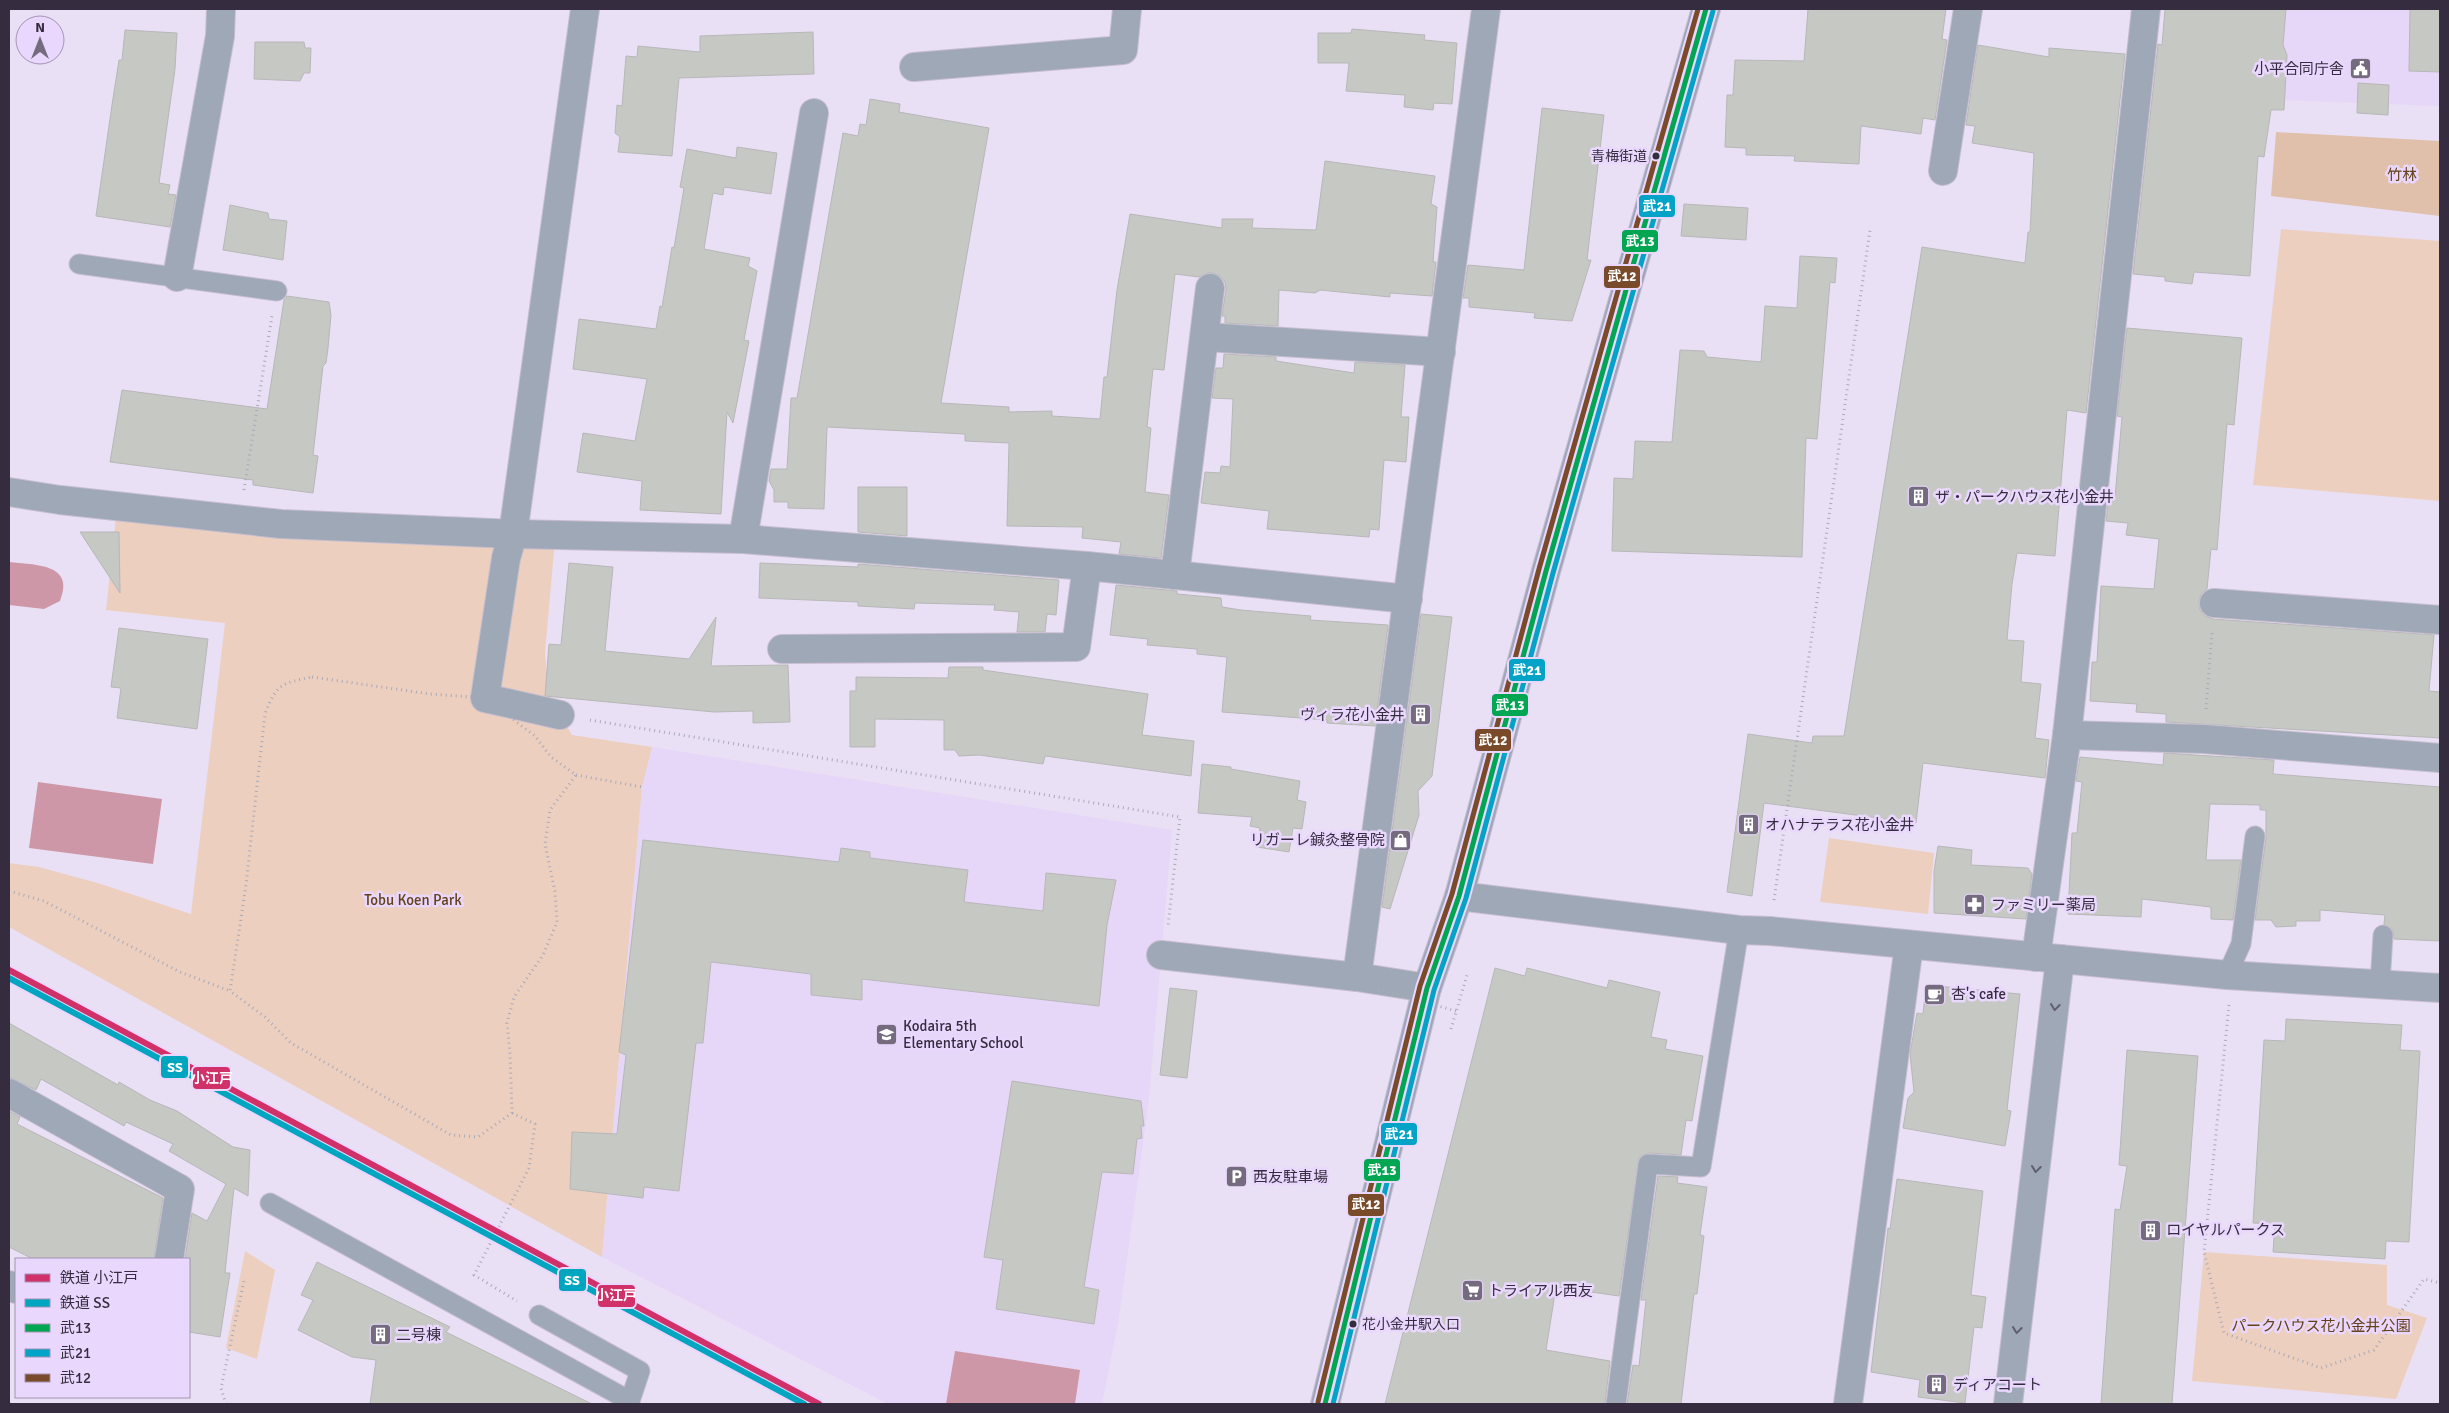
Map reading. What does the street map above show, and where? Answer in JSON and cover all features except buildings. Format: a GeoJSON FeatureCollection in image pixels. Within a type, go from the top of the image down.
{"type":"FeatureCollection","features":[{"type":"Feature","properties":{"kind":"main road"},"geometry":{"type":"LineString","coordinates":[[1325,1404],[1427,988],[1459,896],[1546,571],[1706,9]]}},
{"type":"Feature","properties":{"kind":"street"},"geometry":{"type":"LineString","coordinates":[[177,277],[220,36],[221,9]]}},
{"type":"Feature","properties":{"kind":"street"},"geometry":{"type":"LineString","coordinates":[[560,715],[485,698],[506,558],[513,534],[585,9]]}},
{"type":"Feature","properties":{"kind":"street"},"geometry":{"type":"LineString","coordinates":[[914,67],[1123,50],[1126,9]]}},
{"type":"Feature","properties":{"kind":"street"},"geometry":{"type":"LineString","coordinates":[[1367,983],[1408,599],[1486,9]]}},
{"type":"Feature","properties":{"kind":"street"},"geometry":{"type":"LineString","coordinates":[[1943,171],[1968,9]]}},
{"type":"Feature","properties":{"kind":"street"},"geometry":{"type":"LineString","coordinates":[[2008,1404],[2066,735],[2146,9]]}},
{"type":"Feature","properties":{"kind":"street"},"geometry":{"type":"LineString","coordinates":[[743,539],[814,113]]}},
{"type":"Feature","properties":{"kind":"street"},"geometry":{"type":"LineString","coordinates":[[1175,574],[1206,337],[1210,288]]}},
{"type":"Feature","properties":{"kind":"street"},"geometry":{"type":"LineString","coordinates":[[1206,337],[1441,352]]}},
{"type":"Feature","properties":{"kind":"street"},"geometry":{"type":"LineString","coordinates":[[9,492],[60,500],[239,521],[513,534],[743,539],[1087,566],[1408,599]]}},
{"type":"Feature","properties":{"kind":"street"},"geometry":{"type":"LineString","coordinates":[[782,648],[1076,648],[1087,566]]}},
{"type":"Feature","properties":{"kind":"street"},"geometry":{"type":"LineString","coordinates":[[2214,603],[2440,620]]}},
{"type":"Feature","properties":{"kind":"street"},"geometry":{"type":"LineString","coordinates":[[2066,735],[2204,740],[2440,758]]}},
{"type":"Feature","properties":{"kind":"street"},"geometry":{"type":"LineString","coordinates":[[1459,896],[1740,930],[1770,930],[2229,975],[2440,988]]}},
{"type":"Feature","properties":{"kind":"street"},"geometry":{"type":"LineString","coordinates":[[1164,944],[1367,983],[1427,988]]}},
{"type":"Feature","properties":{"kind":"street"},"geometry":{"type":"LineString","coordinates":[[1851,1404],[1909,945]]}},
{"type":"Feature","properties":{"kind":"street"},"geometry":{"type":"LineString","coordinates":[[9,1093],[180,1189],[169,1258]]}},
{"type":"Feature","properties":{"kind":"lane"},"geometry":{"type":"LineString","coordinates":[[79,264],[276,291]]}},
{"type":"Feature","properties":{"kind":"lane"},"geometry":{"type":"LineString","coordinates":[[2229,975],[2240,944],[2255,836]]}},
{"type":"Feature","properties":{"kind":"lane"},"geometry":{"type":"LineString","coordinates":[[1616,1404],[1648,1164],[1701,1167],[1740,930]]}},
{"type":"Feature","properties":{"kind":"lane"},"geometry":{"type":"LineString","coordinates":[[2380,984],[2383,935]]}},
{"type":"Feature","properties":{"kind":"lane"},"geometry":{"type":"LineString","coordinates":[[270,1203],[630,1403],[640,1371],[539,1315]]}},
{"type":"Feature","properties":{"kind":"path"},"geometry":{"type":"LineString","coordinates":[[1770,930],[1870,230]]}},
{"type":"Feature","properties":{"kind":"path"},"geometry":{"type":"LineString","coordinates":[[239,521],[276,291]]}},
{"type":"Feature","properties":{"kind":"path"},"geometry":{"type":"LineString","coordinates":[[2204,740],[2214,603]]}},
{"type":"Feature","properties":{"kind":"path"},"geometry":{"type":"LineString","coordinates":[[230,992],[246,885],[265,714],[272,694],[286,682],[312,677],[430,694],[485,698],[535,736],[551,757],[576,775],[642,787]]}},
{"type":"Feature","properties":{"kind":"path"},"geometry":{"type":"LineString","coordinates":[[560,715],[1180,817],[1164,944]]}},
{"type":"Feature","properties":{"kind":"path"},"geometry":{"type":"LineString","coordinates":[[512,1113],[507,1023],[514,998],[543,955],[558,922],[555,892],[546,844],[550,810],[576,775]]}},
{"type":"Feature","properties":{"kind":"path"},"geometry":{"type":"LineString","coordinates":[[9,891],[44,901],[180,972],[230,992],[265,1017],[291,1043],[450,1135],[478,1137],[512,1113]]}},
{"type":"Feature","properties":{"kind":"path"},"geometry":{"type":"LineString","coordinates":[[1367,983],[1456,1011],[1467,973]]}},
{"type":"Feature","properties":{"kind":"path"},"geometry":{"type":"LineString","coordinates":[[2229,975],[2204,1252],[2224,1333],[2321,1368],[2374,1350],[2424,1279],[2440,1283]]}},
{"type":"Feature","properties":{"kind":"path"},"geometry":{"type":"LineString","coordinates":[[512,1113],[535,1124],[529,1168],[474,1274],[539,1315]]}},
{"type":"Feature","properties":{"kind":"path"},"geometry":{"type":"LineString","coordinates":[[226,1404],[221,1388],[244,1281]]}},
{"type":"Feature","properties":{"kind":"shaded area","name":"小平合同庁舎"},"geometry":{"type":"Polygon","coordinates":[[[2200,9],[2440,9],[2440,106],[2276,100],[2197,33],[2200,9]]]}},
{"type":"Feature","properties":{"kind":"shaded area"},"geometry":{"type":"Polygon","coordinates":[[[9,562],[50,568],[57,573],[62,579],[63,589],[60,601],[44,609],[9,605],[9,562]]]}},
{"type":"Feature","properties":{"kind":"shaded area","name":"Kodaira 5th Elementary School"},"geometry":{"type":"Polygon","coordinates":[[[652,747],[1172,830],[1149,1099],[1119,1318],[1102,1404],[888,1404],[602,1257],[642,787],[652,747]]]}},
{"type":"Feature","properties":{"kind":"shaded area"},"geometry":{"type":"Polygon","coordinates":[[[38,782],[162,799],[153,864],[29,848],[38,782]]]}},
{"type":"Feature","properties":{"kind":"shaded area"},"geometry":{"type":"Polygon","coordinates":[[[955,1351],[1080,1370],[1075,1404],[946,1404],[955,1351]]]}},
{"type":"Feature","properties":{"kind":"green space","name":"竹林"},"geometry":{"type":"Polygon","coordinates":[[[2276,132],[2440,141],[2440,216],[2271,196],[2276,132]]]}},
{"type":"Feature","properties":{"kind":"green space"},"geometry":{"type":"Polygon","coordinates":[[[2281,229],[2440,241],[2440,501],[2253,485],[2281,229]]]}},
{"type":"Feature","properties":{"kind":"green space","name":"Tobu Koen Park"},"geometry":{"type":"Polygon","coordinates":[[[118,498],[247,512],[556,528],[545,653],[549,695],[572,735],[652,747],[642,787],[602,1257],[9,927],[9,863],[39,867],[101,884],[191,914],[225,623],[106,610],[118,498]]]}},
{"type":"Feature","properties":{"kind":"green space"},"geometry":{"type":"Polygon","coordinates":[[[1829,838],[1934,853],[1928,914],[1820,902],[1829,838]]]}},
{"type":"Feature","properties":{"kind":"green space"},"geometry":{"type":"Polygon","coordinates":[[[245,1251],[275,1270],[257,1359],[226,1348],[245,1251]]]}},
{"type":"Feature","properties":{"kind":"green space","name":"パークハウス花小金井公園"},"geometry":{"type":"Polygon","coordinates":[[[2204,1252],[2387,1265],[2387,1305],[2427,1318],[2396,1399],[2192,1381],[2204,1252]]]}},
{"type":"Feature","properties":{"kind":"rail line","name":"小江戸"},"geometry":{"type":"LineString","coordinates":[[9,970],[819,1404]]}},
{"type":"Feature","properties":{"kind":"rail line","name":"SS"},"geometry":{"type":"LineString","coordinates":[[9,978],[804,1404]]}},
{"type":"Feature","properties":{"kind":"transit line","name":"武12"},"geometry":{"type":"LineString","coordinates":[[1318,1402],[1420,986],[1452,894],[1539,569],[1698,9]]}},
{"type":"Feature","properties":{"kind":"transit line","name":"武13"},"geometry":{"type":"LineString","coordinates":[[1325,1404],[1427,988],[1459,896],[1546,571],[1706,9]]}},
{"type":"Feature","properties":{"kind":"transit line","name":"武21"},"geometry":{"type":"LineString","coordinates":[[1333,1404],[1434,990],[1466,898],[1553,573],[1713,11]]}},
{"type":"Feature","properties":{"kind":"place","name":"小平合同庁舎"},"geometry":{"type":"Point","coordinates":[2360,69]}},
{"type":"Feature","properties":{"kind":"place","name":"青梅街道"},"geometry":{"type":"Point","coordinates":[1656,156]}},
{"type":"Feature","properties":{"kind":"place","name":"ザ・パークハウス花小金井"},"geometry":{"type":"Point","coordinates":[1919,497]}},
{"type":"Feature","properties":{"kind":"place","name":"ヴィラ花小金井"},"geometry":{"type":"Point","coordinates":[1421,715]}},
{"type":"Feature","properties":{"kind":"place","name":"オハナテラス花小金井"},"geometry":{"type":"Point","coordinates":[1749,825]}},
{"type":"Feature","properties":{"kind":"place","name":"リガーレ鍼灸整骨院"},"geometry":{"type":"Point","coordinates":[1401,840]}},
{"type":"Feature","properties":{"kind":"place","name":"ファミリー薬局"},"geometry":{"type":"Point","coordinates":[1975,905]}},
{"type":"Feature","properties":{"kind":"place","name":"杏's cafe"},"geometry":{"type":"Point","coordinates":[1935,994]}},
{"type":"Feature","properties":{"kind":"place","name":"Kodaira 5th Elementary School"},"geometry":{"type":"Point","coordinates":[887,1035]}},
{"type":"Feature","properties":{"kind":"place","name":"西友駐車場"},"geometry":{"type":"Point","coordinates":[1237,1177]}},
{"type":"Feature","properties":{"kind":"place","name":"ロイヤルパークス"},"geometry":{"type":"Point","coordinates":[2150,1230]}},
{"type":"Feature","properties":{"kind":"place","name":"トライアル西友"},"geometry":{"type":"Point","coordinates":[1472,1291]}},
{"type":"Feature","properties":{"kind":"place","name":"花小金井駅入口"},"geometry":{"type":"Point","coordinates":[1353,1324]}},
{"type":"Feature","properties":{"kind":"place","name":"二号棟"},"geometry":{"type":"Point","coordinates":[380,1335]}},
{"type":"Feature","properties":{"kind":"place","name":"ディアコート"},"geometry":{"type":"Point","coordinates":[1937,1385]}}]}
